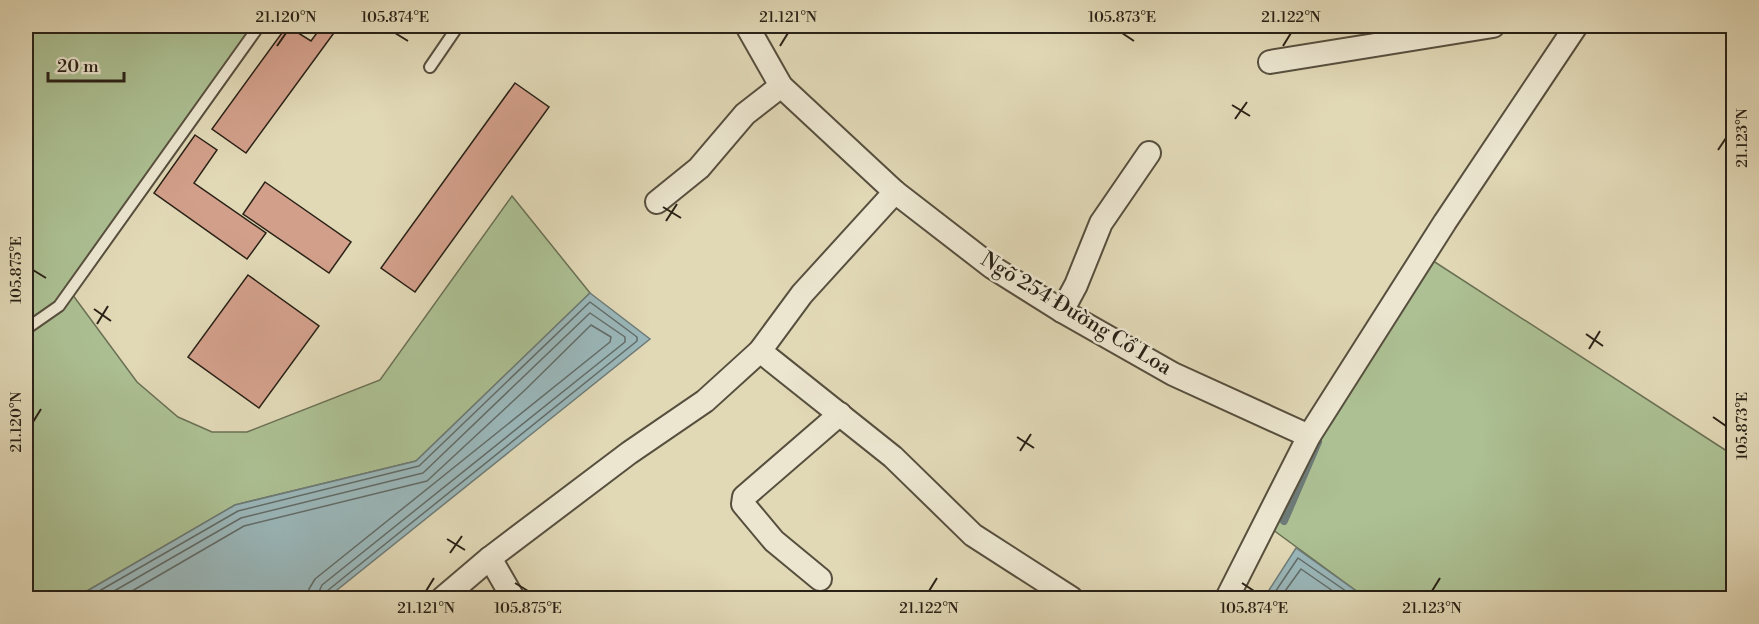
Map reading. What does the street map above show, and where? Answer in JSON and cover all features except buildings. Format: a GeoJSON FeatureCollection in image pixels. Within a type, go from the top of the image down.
{"type":"FeatureCollection","features":[{"type":"Feature","properties":{"kind":"street","name":"Ngõ 254 Đường Cổ Loa"},"geometry":{"type":"LineString","coordinates":[[747,26],[781,86],[895,192],[992,267],[1062,311],[1173,374],[1309,436]]}},
{"type":"Feature","properties":{"kind":"street"},"geometry":{"type":"LineString","coordinates":[[1270,62],[1493,26]]}},
{"type":"Feature","properties":{"kind":"street"},"geometry":{"type":"LineString","coordinates":[[1227,598],[1309,436],[1445,222],[1576,26]]}},
{"type":"Feature","properties":{"kind":"street"},"geometry":{"type":"LineString","coordinates":[[657,202],[699,168],[745,114],[781,86]]}},
{"type":"Feature","properties":{"kind":"street"},"geometry":{"type":"LineString","coordinates":[[1062,311],[1076,285],[1101,223],[1149,153]]}},
{"type":"Feature","properties":{"kind":"street"},"geometry":{"type":"LineString","coordinates":[[443,598],[490,558],[628,453],[705,401],[760,351],[802,294],[895,192]]}},
{"type":"Feature","properties":{"kind":"street"},"geometry":{"type":"LineString","coordinates":[[760,351],[893,457],[973,535],[1071,598]]}},
{"type":"Feature","properties":{"kind":"street"},"geometry":{"type":"LineString","coordinates":[[820,579],[774,541],[743,504],[744,497],[840,414]]}},
{"type":"Feature","properties":{"kind":"street"},"geometry":{"type":"LineString","coordinates":[[490,558],[513,598]]}},
{"type":"Feature","properties":{"kind":"lane"},"geometry":{"type":"LineString","coordinates":[[26,329],[59,306],[259,26]]}},
{"type":"Feature","properties":{"kind":"lane"},"geometry":{"type":"LineString","coordinates":[[430,67],[458,26]]}},
{"type":"Feature","properties":{"kind":"green space"},"geometry":{"type":"Polygon","coordinates":[[[26,26],[259,26],[72,294],[137,382],[178,417],[212,432],[247,432],[380,380],[512,196],[590,293],[416,461],[235,505],[75,598],[26,598],[26,26]]]}},
{"type":"Feature","properties":{"kind":"green space"},"geometry":{"type":"Polygon","coordinates":[[[1424,255],[1733,455],[1733,598],[1366,598],[1265,524],[1424,255]]]}},
{"type":"Feature","properties":{"kind":"water"},"geometry":{"type":"Polygon","coordinates":[[[590,293],[650,339],[327,598],[75,598],[235,505],[416,461],[590,293]]]}},
{"type":"Feature","properties":{"kind":"water"},"geometry":{"type":"Polygon","coordinates":[[[1296,548],[1366,598],[1264,598],[1296,548]]]}},
{"type":"Feature","properties":{"kind":"waterway"},"geometry":{"type":"LineString","coordinates":[[1284,521],[1318,442]]}}]}
